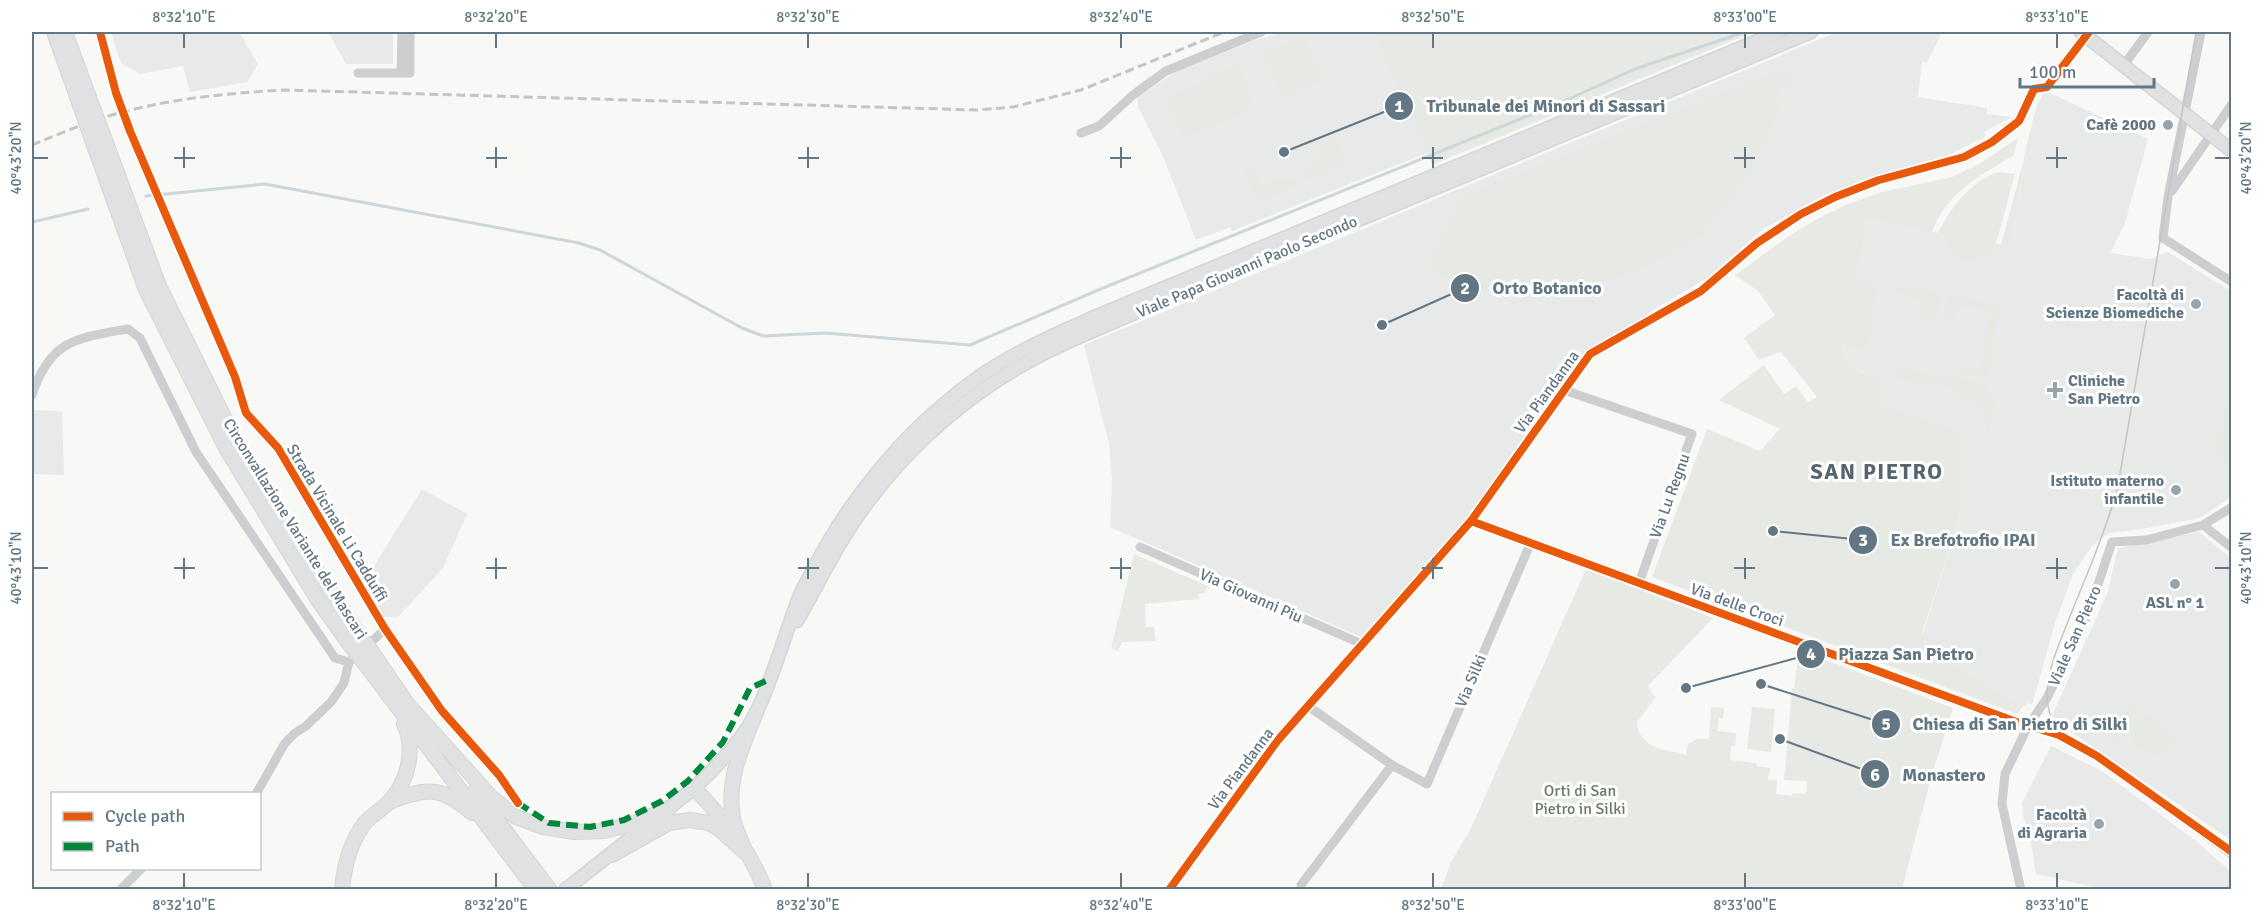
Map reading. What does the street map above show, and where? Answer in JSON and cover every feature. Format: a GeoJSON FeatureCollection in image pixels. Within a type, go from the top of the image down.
{"type":"FeatureCollection","features":[{"type":"Feature","properties":{"kind":"highway","name":"Circonvallazione Variante del Mascari"},"geometry":{"type":"LineString","coordinates":[[54,32],[85,103]]}},
{"type":"Feature","properties":{"kind":"highway","name":"Circonvallazione Variante del Mascari"},"geometry":{"type":"LineString","coordinates":[[65,32],[85,103],[146,290],[220,438],[318,600],[354,638],[361,658],[399,701],[540,886]]}},
{"type":"Feature","properties":{"kind":"highway","name":"Circonvallazione Variante del Mascari"},"geometry":{"type":"LineString","coordinates":[[399,701],[496,834],[540,886]]}},
{"type":"Feature","properties":{"kind":"highway"},"geometry":{"type":"LineString","coordinates":[[390,802],[405,778],[410,757],[410,736],[399,701]]}},
{"type":"Feature","properties":{"kind":"highway"},"geometry":{"type":"LineString","coordinates":[[399,701],[492,798],[516,817],[543,827],[575,832],[604,831],[632,824],[668,809]]}},
{"type":"Feature","properties":{"kind":"highway"},"geometry":{"type":"LineString","coordinates":[[756,713],[736,766],[731,798],[733,820],[765,890]]}},
{"type":"Feature","properties":{"kind":"highway"},"geometry":{"type":"LineString","coordinates":[[694,788],[731,828],[747,854]]}},
{"type":"Feature","properties":{"kind":"highway"},"geometry":{"type":"LineString","coordinates":[[342,890],[344,870],[352,845],[365,822],[390,802],[415,792],[434,791],[452,797],[496,834]]}},
{"type":"Feature","properties":{"kind":"highway"},"geometry":{"type":"LineString","coordinates":[[612,855],[669,823],[690,820],[709,823],[718,828],[747,854]]}},
{"type":"Feature","properties":{"kind":"main road","name":"Viale Papa Giovanni Paolo Secondo"},"geometry":{"type":"LineString","coordinates":[[565,890],[694,788],[720,763],[756,713],[786,637],[798,598],[830,537],[857,497],[886,460],[932,416],[983,374],[1035,344],[1092,318],[1779,32]]}},
{"type":"Feature","properties":{"kind":"main road","name":"Viale Papa Giovanni Paolo Secondo"},"geometry":{"type":"LineString","coordinates":[[786,637],[832,555],[867,503],[902,462],[939,425],[991,384],[1030,361],[1139,312],[1810,32]]}},
{"type":"Feature","properties":{"kind":"main road"},"geometry":{"type":"LineString","coordinates":[[2085,33],[2232,151]]}},
{"type":"Feature","properties":{"kind":"street","name":"Strada Vicinale Li Cadduffi"},"geometry":{"type":"LineString","coordinates":[[100,32],[116,93],[235,377],[246,413],[278,448],[385,629],[442,711],[499,775],[518,803]]}},
{"type":"Feature","properties":{"kind":"street"},"geometry":{"type":"LineString","coordinates":[[402,32],[406,73]]}},
{"type":"Feature","properties":{"kind":"street"},"geometry":{"type":"LineString","coordinates":[[406,73],[410,32]]}},
{"type":"Feature","properties":{"kind":"street"},"geometry":{"type":"LineString","coordinates":[[1081,133],[1099,126],[1133,95],[1166,71],[1261,32]]}},
{"type":"Feature","properties":{"kind":"street"},"geometry":{"type":"LineString","coordinates":[[2124,65],[2148,32]]}},
{"type":"Feature","properties":{"kind":"street"},"geometry":{"type":"LineString","coordinates":[[2201,32],[2168,197],[2163,238],[2232,282]]}},
{"type":"Feature","properties":{"kind":"street","name":"Via Piandanna"},"geometry":{"type":"LineString","coordinates":[[1169,890],[1278,741],[1471,521],[1590,354],[1701,291],[1757,243],[1801,214],[1835,197],[1879,180],[1964,157],[1992,142],[2019,121],[2034,89],[2047,87],[2085,33]]}},
{"type":"Feature","properties":{"kind":"street"},"geometry":{"type":"LineString","coordinates":[[358,73],[406,73]]}},
{"type":"Feature","properties":{"kind":"street"},"geometry":{"type":"LineString","coordinates":[[2168,197],[2232,104]]}},
{"type":"Feature","properties":{"kind":"street"},"geometry":{"type":"LineString","coordinates":[[32,395],[37,378],[51,355],[82,337],[128,329],[140,338],[196,452],[335,658],[361,658]]}},
{"type":"Feature","properties":{"kind":"street","name":"Via Lu Regnu"},"geometry":{"type":"LineString","coordinates":[[1564,390],[1692,435],[1639,583]]}},
{"type":"Feature","properties":{"kind":"street"},"geometry":{"type":"LineString","coordinates":[[2232,507],[2203,525],[2232,548]]}},
{"type":"Feature","properties":{"kind":"street","name":"Via delle Croci"},"geometry":{"type":"LineString","coordinates":[[1471,521],[2028,726],[2059,735],[2097,756],[2232,852]]}},
{"type":"Feature","properties":{"kind":"street","name":"Viale San Pietro"},"geometry":{"type":"LineString","coordinates":[[2021,890],[2002,804],[2005,774],[2028,726],[2047,698],[2089,612],[2112,542],[2146,540],[2203,525]]}},
{"type":"Feature","properties":{"kind":"street","name":"Via Silki"},"geometry":{"type":"LineString","coordinates":[[1308,706],[1392,765],[1427,784],[1531,542]]}},
{"type":"Feature","properties":{"kind":"street","name":"Via Giovanni Piu"},"geometry":{"type":"LineString","coordinates":[[1140,547],[1362,644]]}},
{"type":"Feature","properties":{"kind":"street"},"geometry":{"type":"LineString","coordinates":[[257,792],[285,743],[331,702],[361,658],[385,629]]}},
{"type":"Feature","properties":{"kind":"street"},"geometry":{"type":"LineString","coordinates":[[1301,885],[1392,765]]}},
{"type":"Feature","properties":{"kind":"street"},"geometry":{"type":"LineString","coordinates":[[120,890],[140,870]]}},
{"type":"Feature","properties":{"kind":"shaded area"},"geometry":{"type":"Polygon","coordinates":[[[111,32],[239,32],[258,64],[247,82],[190,92],[183,66],[140,74],[121,63],[111,32]]]}},
{"type":"Feature","properties":{"kind":"shaded area"},"geometry":{"type":"Polygon","coordinates":[[[328,32],[393,32],[393,64],[346,64],[328,32]]]}},
{"type":"Feature","properties":{"kind":"shaded area"},"geometry":{"type":"Polygon","coordinates":[[[1288,32],[1372,32],[1427,153],[1232,231],[1230,227],[1196,240],[1162,154],[1138,107],[1138,97],[1177,71],[1261,38],[1288,32]]]}},
{"type":"Feature","properties":{"kind":"shaded area"},"geometry":{"type":"Polygon","coordinates":[[[1837,32],[1942,32],[1927,63],[1922,62],[1918,97],[1987,108],[1987,114],[2012,117],[1984,132],[1986,136],[1951,154],[1824,195],[1762,230],[1706,279],[1659,306],[1588,357],[1557,390],[1471,513],[1361,637],[1110,527],[1112,479],[1109,444],[1084,345],[1837,32]]]}},
{"type":"Feature","properties":{"kind":"shaded area","name":"Cliniche San Pietro"},"geometry":{"type":"Polygon","coordinates":[[[2044,90],[2148,139],[2124,226],[2110,253],[2150,259],[2168,252],[2231,291],[2231,497],[2200,518],[2108,533],[2092,546],[2073,574],[2055,623],[2032,705],[2029,703],[2023,706],[1920,643],[1955,532],[1961,505],[1879,404],[1871,377],[1852,367],[1842,347],[1868,220],[2011,246],[2028,140],[2035,111],[2044,90]]]}},
{"type":"Feature","properties":{"kind":"shaded area"},"geometry":{"type":"Polygon","coordinates":[[[32,410],[62,411],[64,475],[32,474],[32,410]]]}},
{"type":"Feature","properties":{"kind":"shaded area"},"geometry":{"type":"Polygon","coordinates":[[[422,489],[467,514],[443,568],[398,617],[383,617],[361,587],[422,489]]]}},
{"type":"Feature","properties":{"kind":"shaded area"},"geometry":{"type":"Polygon","coordinates":[[[2199,532],[2231,558],[2231,840],[2051,718],[2108,592],[2118,548],[2199,532]]]}},
{"type":"Feature","properties":{"kind":"shaded area","name":"Facoltà di Agraria"},"geometry":{"type":"Polygon","coordinates":[[[2051,746],[2102,771],[2197,842],[2231,872],[2231,889],[2102,889],[2036,874],[2022,803],[2051,746]]]}},
{"type":"Feature","properties":{"kind":"green space"},"geometry":{"type":"Polygon","coordinates":[[[1372,32],[1753,32],[1432,165],[1372,32]]]}},
{"type":"Feature","properties":{"kind":"green space"},"geometry":{"type":"Polygon","coordinates":[[[1304,36],[1323,81],[1282,98],[1262,53],[1304,36]]]}},
{"type":"Feature","properties":{"kind":"green space"},"geometry":{"type":"Polygon","coordinates":[[[1243,62],[1245,66],[1240,68],[1253,102],[1250,111],[1218,125],[1200,79],[1243,62]]]}},
{"type":"Feature","properties":{"kind":"green space"},"geometry":{"type":"Polygon","coordinates":[[[1786,67],[1794,84],[1781,88],[1777,99],[1783,101],[1761,151],[1733,197],[1703,228],[1707,233],[1659,260],[1626,275],[1591,287],[1566,292],[1536,293],[1482,289],[1454,282],[1435,273],[1432,256],[1463,195],[1786,67]]]}},
{"type":"Feature","properties":{"kind":"green space"},"geometry":{"type":"Polygon","coordinates":[[[1199,83],[1217,125],[1183,139],[1165,97],[1199,83]]]}},
{"type":"Feature","properties":{"kind":"green space"},"geometry":{"type":"Polygon","coordinates":[[[1334,124],[1345,159],[1344,165],[1309,181],[1302,174],[1307,166],[1322,159],[1319,151],[1315,152],[1314,148],[1331,138],[1334,124]]]}},
{"type":"Feature","properties":{"kind":"green space"},"geometry":{"type":"Polygon","coordinates":[[[2018,138],[2014,155],[1977,178],[1955,196],[1938,218],[1932,232],[1868,220],[1857,279],[1878,283],[1866,349],[1844,345],[1842,347],[1847,360],[1856,369],[1867,375],[1880,377],[1879,404],[1958,430],[1961,505],[1955,532],[1920,643],[2023,706],[2017,714],[1652,577],[1707,429],[1760,451],[1780,429],[1719,400],[1764,365],[1784,394],[1796,386],[1808,402],[1817,397],[1781,352],[1759,360],[1744,338],[1775,315],[1758,291],[1735,275],[1815,220],[1878,193],[1952,177],[1981,163],[2018,138]]]}},
{"type":"Feature","properties":{"kind":"green space"},"geometry":{"type":"Polygon","coordinates":[[[2028,140],[2011,247],[2001,245],[2024,159],[2028,140]]]}},
{"type":"Feature","properties":{"kind":"green space"},"geometry":{"type":"Polygon","coordinates":[[[1244,164],[1259,171],[1257,173],[1261,185],[1278,178],[1284,180],[1294,178],[1297,186],[1257,203],[1242,167],[1244,164]]]}},
{"type":"Feature","properties":{"kind":"green space"},"geometry":{"type":"Polygon","coordinates":[[[1999,172],[2015,174],[1996,244],[1981,258],[1973,261],[1958,259],[1947,245],[1944,234],[1938,233],[1949,214],[1971,188],[1999,172]]]}},
{"type":"Feature","properties":{"kind":"green space"},"geometry":{"type":"Polygon","coordinates":[[[1892,285],[1942,293],[1937,321],[1919,318],[1922,301],[1904,298],[1904,294],[1891,292],[1892,285]]]}},
{"type":"Feature","properties":{"kind":"green space"},"geometry":{"type":"Polygon","coordinates":[[[1948,295],[2001,304],[1988,379],[1954,373],[1954,366],[1979,370],[1990,311],[1958,306],[1954,324],[1944,322],[1948,295]]]}},
{"type":"Feature","properties":{"kind":"green space"},"geometry":{"type":"Polygon","coordinates":[[[2231,366],[2231,473],[2216,452],[2212,437],[2220,438],[2231,366]]]}},
{"type":"Feature","properties":{"kind":"green space"},"geometry":{"type":"Polygon","coordinates":[[[1896,368],[1988,383],[1987,394],[1996,396],[1987,449],[1985,419],[1979,409],[1959,394],[1956,389],[1894,379],[1896,368]]]}},
{"type":"Feature","properties":{"kind":"green space"},"geometry":{"type":"Polygon","coordinates":[[[1134,554],[1208,586],[1204,593],[1198,594],[1199,599],[1145,604],[1146,627],[1154,627],[1156,641],[1122,642],[1118,651],[1111,648],[1134,554]]]}},
{"type":"Feature","properties":{"kind":"green space","name":"Orti di San Pietro in Silki"},"geometry":{"type":"Polygon","coordinates":[[[1586,569],[1713,618],[1648,686],[1656,697],[1637,722],[1643,738],[1654,746],[1686,755],[1688,744],[1697,739],[1709,739],[1711,707],[1724,708],[1723,718],[1719,718],[1717,731],[1736,733],[1735,746],[1731,746],[1730,760],[1756,763],[1757,766],[1770,768],[1768,779],[1777,780],[1776,794],[1792,796],[1792,793],[1806,794],[1807,781],[1784,780],[1792,688],[1794,688],[1799,650],[1953,708],[1931,778],[1902,889],[1441,889],[1451,862],[1471,828],[1586,569]]]}},
{"type":"Feature","properties":{"kind":"green space"},"geometry":{"type":"Polygon","coordinates":[[[2131,702],[2138,707],[2120,746],[2107,736],[2131,702]]]}},
{"type":"Feature","properties":{"kind":"green space"},"geometry":{"type":"Polygon","coordinates":[[[1752,707],[1775,709],[1771,752],[1747,749],[1752,707]]]}},
{"type":"Feature","properties":{"kind":"green space"},"geometry":{"type":"Polygon","coordinates":[[[2141,715],[2149,715],[2178,739],[2164,756],[2164,760],[2133,746],[2132,742],[2141,715]]]}},
{"type":"Feature","properties":{"kind":"waterway"},"geometry":{"type":"LineString","coordinates":[[146,196],[265,184],[579,243],[600,250],[742,328],[763,336],[825,333],[970,345],[1103,288],[1562,102],[1635,69],[1745,32]]}},
{"type":"Feature","properties":{"kind":"waterway"},"geometry":{"type":"LineString","coordinates":[[32,222],[88,209]]}},
{"type":"Feature","properties":{"kind":"tram line"},"geometry":{"type":"LineString","coordinates":[[2196,32],[2117,491],[2107,523],[2056,653],[2048,681],[2047,701],[2050,715],[2058,729],[2232,859]]}},
{"type":"Feature","properties":{"kind":"railway"},"geometry":{"type":"LineString","coordinates":[[32,145],[100,119],[143,107],[203,97],[285,90],[977,110],[1013,107],[1081,90],[1224,32]]}},
{"type":"Feature","properties":{"kind":"marked path"},"geometry":{"type":"LineString","coordinates":[[518,803],[549,823],[590,827],[624,820],[662,801],[688,781],[723,742],[750,688],[770,679]]}},
{"type":"Feature","properties":{"kind":"cycle path"},"geometry":{"type":"LineString","coordinates":[[100,32],[116,93],[130,131],[235,377],[246,413],[278,448],[385,629],[442,711],[499,775],[518,803]]}},
{"type":"Feature","properties":{"kind":"cycle path"},"geometry":{"type":"LineString","coordinates":[[1169,890],[1278,740],[1471,521],[1590,354],[1701,291],[1757,243],[1801,214],[1835,197],[1879,180],[1964,157],[1992,142],[2019,121],[2034,89],[2047,87],[2089,32]]}},
{"type":"Feature","properties":{"kind":"cycle path"},"geometry":{"type":"LineString","coordinates":[[1471,521],[2019,723],[2059,735],[2097,756],[2232,852]]}},
{"type":"Feature","properties":{"kind":"place","name":"Cafè 2000"},"geometry":{"type":"Point","coordinates":[2168,125]}},
{"type":"Feature","properties":{"kind":"place","name":"Tribunale dei Minori di Sassari"},"geometry":{"type":"Point","coordinates":[1284,152]}},
{"type":"Feature","properties":{"kind":"place","name":"Facoltà di Scienze Biomediche"},"geometry":{"type":"Point","coordinates":[2196,304]}},
{"type":"Feature","properties":{"kind":"place","name":"Orto Botanico"},"geometry":{"type":"Point","coordinates":[1382,325]}},
{"type":"Feature","properties":{"kind":"place","name":"Cliniche San Pietro"},"geometry":{"type":"Point","coordinates":[2055,390]}},
{"type":"Feature","properties":{"kind":"place","name":"Istituto materno infantile"},"geometry":{"type":"Point","coordinates":[2176,490]}},
{"type":"Feature","properties":{"kind":"place","name":"Ex Brefotrofio IPAI"},"geometry":{"type":"Point","coordinates":[1773,531]}},
{"type":"Feature","properties":{"kind":"place","name":"ASL n° 1"},"geometry":{"type":"Point","coordinates":[2175,584]}},
{"type":"Feature","properties":{"kind":"place","name":"Chiesa di San Pietro di Silki"},"geometry":{"type":"Point","coordinates":[1761,684]}},
{"type":"Feature","properties":{"kind":"place","name":"Piazza San Pietro"},"geometry":{"type":"Point","coordinates":[1686,688]}},
{"type":"Feature","properties":{"kind":"place","name":"Monastero"},"geometry":{"type":"Point","coordinates":[1780,739]}},
{"type":"Feature","properties":{"kind":"place","name":"Facoltà di Agraria"},"geometry":{"type":"Point","coordinates":[2099,824]}},
{"type":"Feature","properties":{"kind":"district","name":"SAN PIETRO"},"geometry":{"type":"Point","coordinates":[1877,471]}}]}
